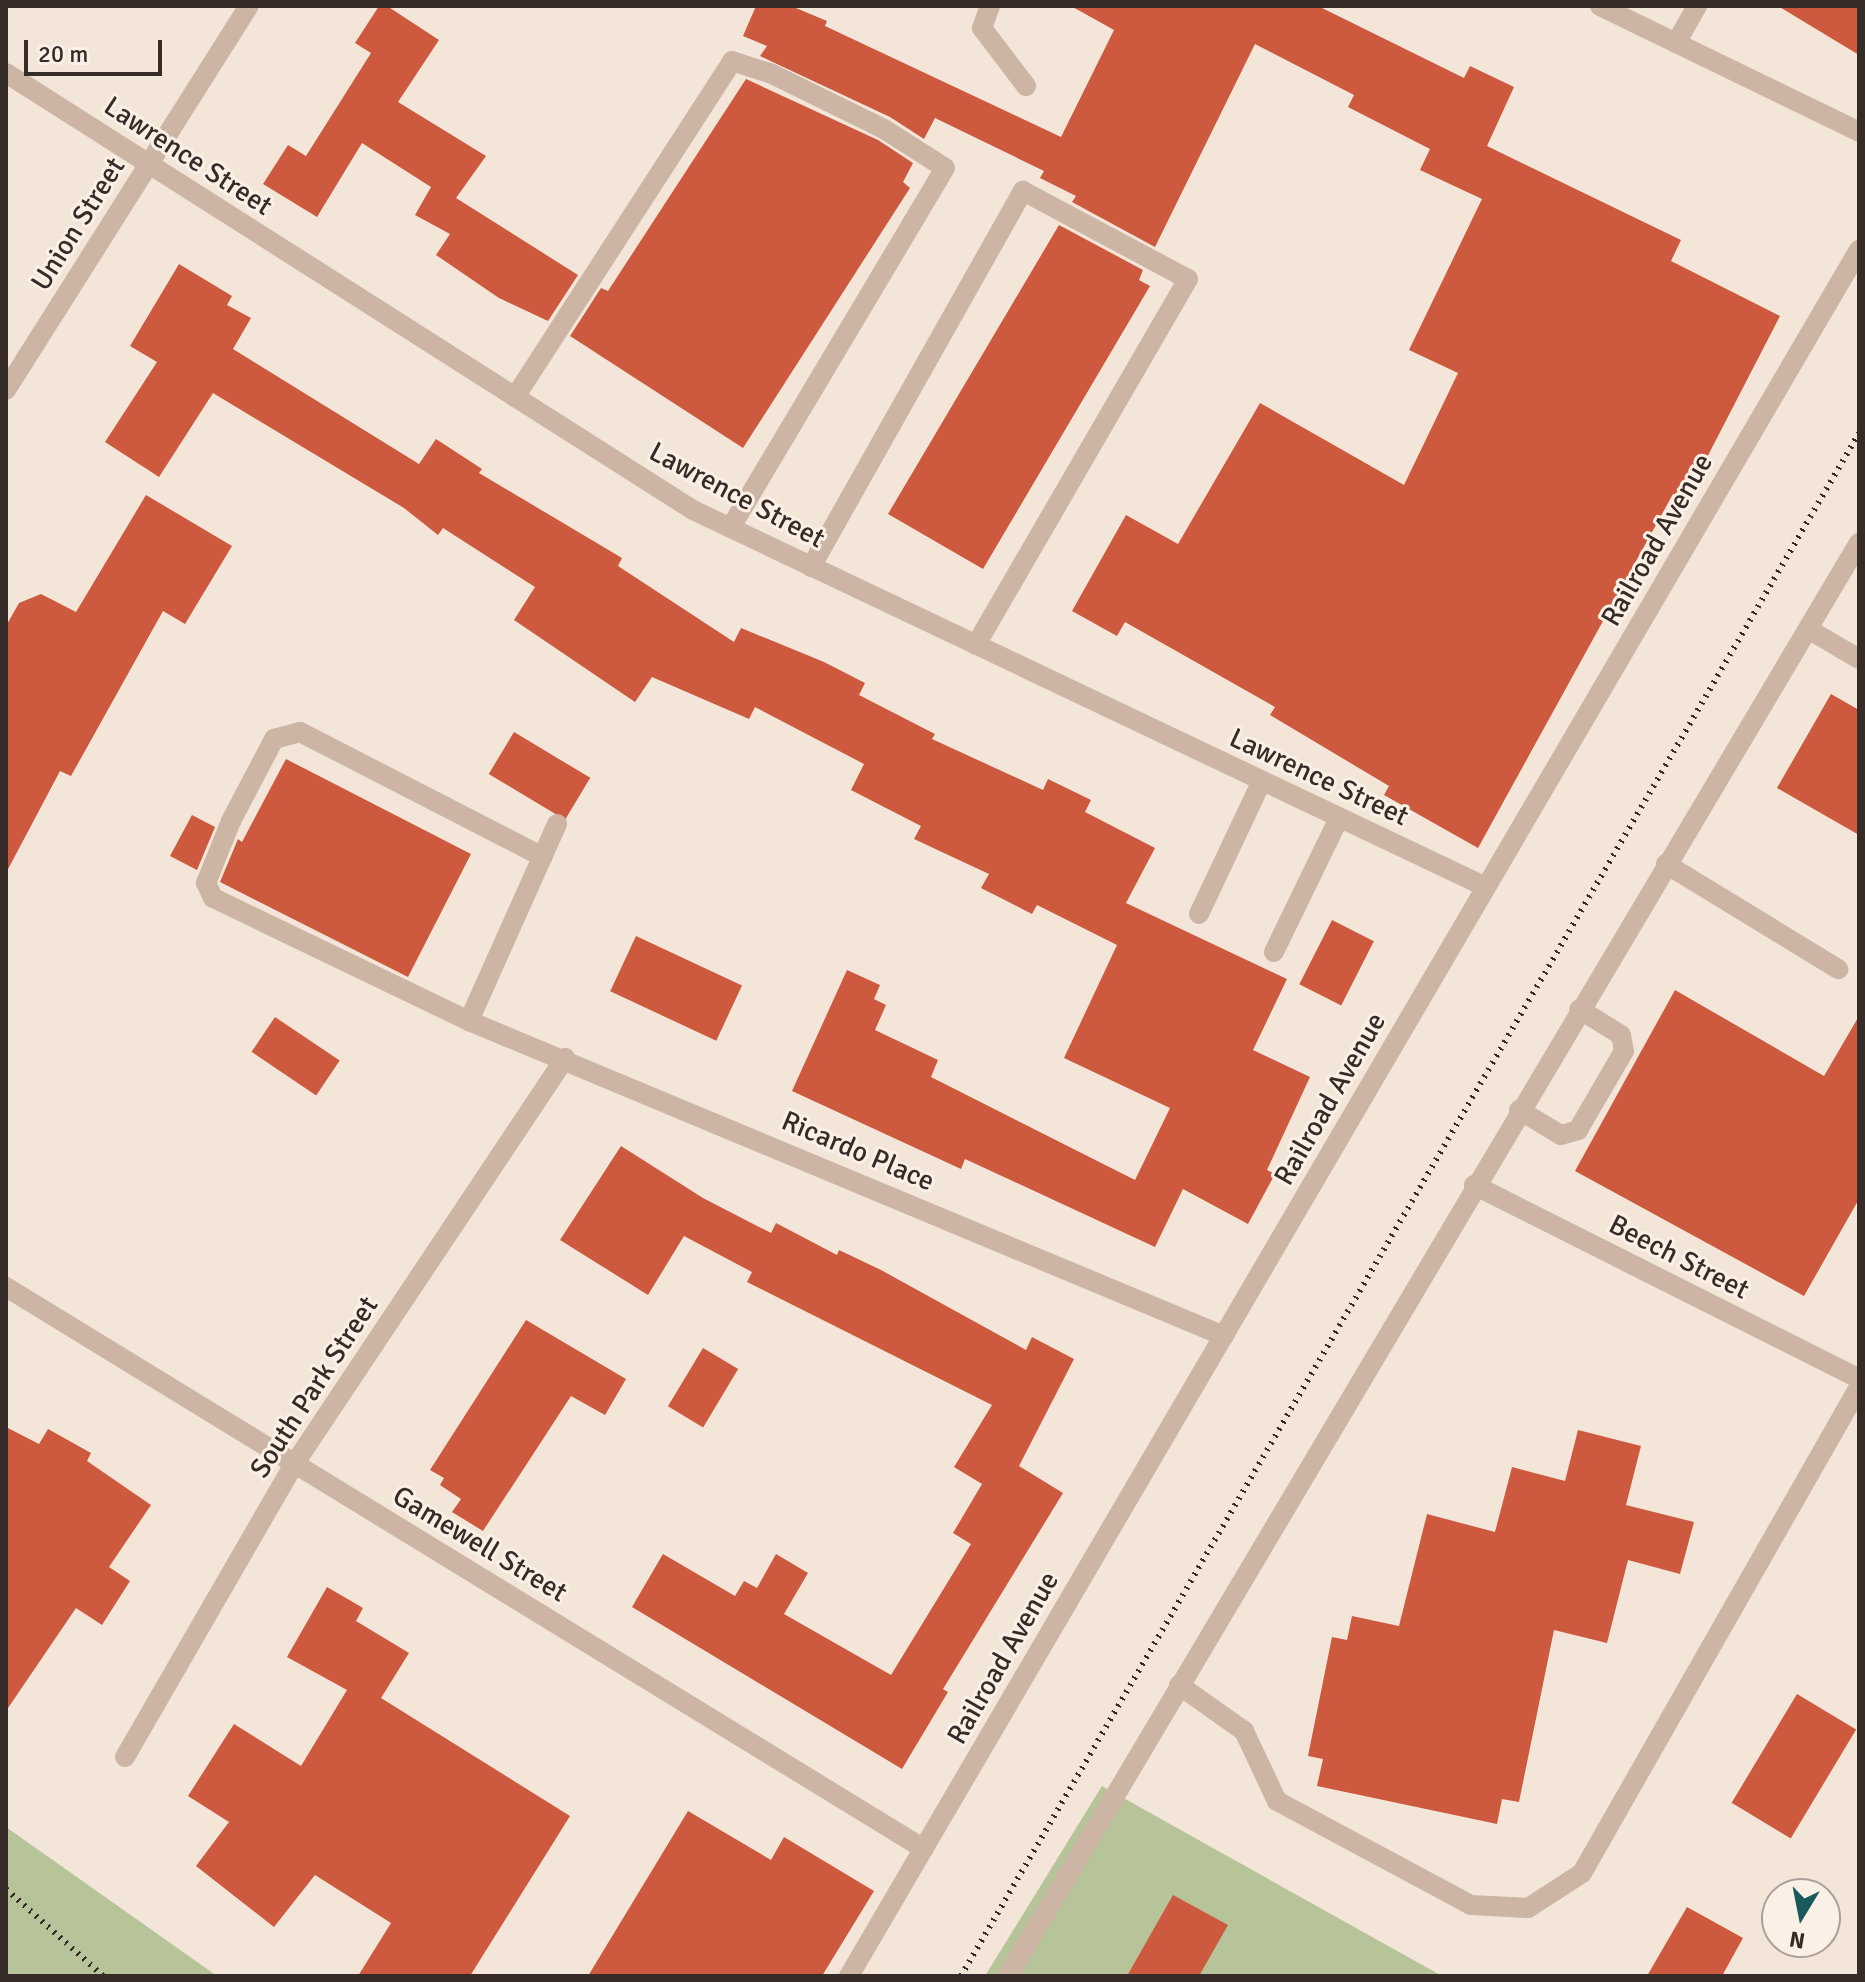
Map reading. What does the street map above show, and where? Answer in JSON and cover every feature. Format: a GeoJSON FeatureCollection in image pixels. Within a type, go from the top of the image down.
{"type":"FeatureCollection","features":[{"type":"Feature","properties":{"kind":"street","name":"Union Street"},"geometry":{"type":"LineString","coordinates":[[6,390],[249,6]]}},
{"type":"Feature","properties":{"kind":"street"},"geometry":{"type":"LineString","coordinates":[[990,6],[982,28],[1026,86]]}},
{"type":"Feature","properties":{"kind":"street"},"geometry":{"type":"LineString","coordinates":[[1600,6],[1859,132]]}},
{"type":"Feature","properties":{"kind":"street"},"geometry":{"type":"LineString","coordinates":[[1676,43],[1697,6]]}},
{"type":"Feature","properties":{"kind":"street"},"geometry":{"type":"LineString","coordinates":[[515,397],[732,61],[770,73],[884,129],[945,168],[730,528]]}},
{"type":"Feature","properties":{"kind":"street","name":"Lawrence Street"},"geometry":{"type":"LineString","coordinates":[[6,73],[693,510],[1486,887]]}},
{"type":"Feature","properties":{"kind":"street"},"geometry":{"type":"LineString","coordinates":[[811,567],[1023,191],[1188,279],[976,645]]}},
{"type":"Feature","properties":{"kind":"street","name":"Railroad Avenue"},"geometry":{"type":"LineString","coordinates":[[849,1976],[1859,250]]}},
{"type":"Feature","properties":{"kind":"street"},"geometry":{"type":"LineString","coordinates":[[1008,1976],[1474,1185],[1859,543]]}},
{"type":"Feature","properties":{"kind":"street"},"geometry":{"type":"LineString","coordinates":[[1808,629],[1859,659]]}},
{"type":"Feature","properties":{"kind":"street","name":"Ricardo Place"},"geometry":{"type":"LineString","coordinates":[[543,857],[300,732],[274,739],[231,821],[206,883],[213,898],[469,1021],[565,1058],[1224,1336]]}},
{"type":"Feature","properties":{"kind":"street"},"geometry":{"type":"LineString","coordinates":[[1199,914],[1262,781]]}},
{"type":"Feature","properties":{"kind":"street"},"geometry":{"type":"LineString","coordinates":[[1274,952],[1339,818]]}},
{"type":"Feature","properties":{"kind":"street"},"geometry":{"type":"LineString","coordinates":[[469,1021],[557,824]]}},
{"type":"Feature","properties":{"kind":"street"},"geometry":{"type":"LineString","coordinates":[[1666,864],[1838,969]]}},
{"type":"Feature","properties":{"kind":"street"},"geometry":{"type":"LineString","coordinates":[[1519,1110],[1561,1135],[1578,1130],[1624,1051],[1621,1035],[1579,1009]]}},
{"type":"Feature","properties":{"kind":"street","name":"South Park Street"},"geometry":{"type":"LineString","coordinates":[[125,1757],[295,1463],[565,1058]]}},
{"type":"Feature","properties":{"kind":"street","name":"Beech Street"},"geometry":{"type":"LineString","coordinates":[[1474,1185],[1859,1379]]}},
{"type":"Feature","properties":{"kind":"street","name":"Gamewell Street"},"geometry":{"type":"LineString","coordinates":[[6,1287],[924,1849]]}},
{"type":"Feature","properties":{"kind":"street"},"geometry":{"type":"LineString","coordinates":[[1179,1685],[1244,1731],[1277,1801],[1471,1905],[1528,1908],[1582,1873],[1859,1387]]}},
{"type":"Feature","properties":{"kind":"green space"},"geometry":{"type":"Polygon","coordinates":[[[1102,1786],[1442,1976],[985,1976],[1102,1786]]]}},
{"type":"Feature","properties":{"kind":"green space"},"geometry":{"type":"Polygon","coordinates":[[[6,1827],[217,1976],[6,1976],[6,1827]]]}},
{"type":"Feature","properties":{"kind":"building"},"geometry":{"type":"Polygon","coordinates":[[[379,6],[387,6],[439,40],[398,102],[486,156],[456,198],[578,275],[548,321],[499,298],[436,255],[450,234],[415,215],[431,187],[362,143],[317,217],[263,184],[288,145],[306,156],[371,53],[355,43],[379,6]]]}},
{"type":"Feature","properties":{"kind":"building"},"geometry":{"type":"Polygon","coordinates":[[[756,6],[791,6],[827,21],[825,26],[1061,137],[1114,30],[1071,6],[1318,6],[1464,78],[1470,66],[1514,87],[1487,146],[1681,240],[1671,261],[1780,316],[1685,500],[1673,494],[1478,848],[1384,795],[1389,786],[1270,715],[1275,707],[1125,622],[1117,636],[1072,611],[1126,515],[1178,544],[1260,403],[1404,485],[1458,373],[1409,350],[1482,199],[1420,170],[1430,149],[1348,107],[1354,95],[1255,44],[1155,247],[1072,202],[1076,196],[1040,178],[1044,171],[935,118],[924,139],[890,117],[760,56],[767,46],[743,36],[756,6]]]}},
{"type":"Feature","properties":{"kind":"building"},"geometry":{"type":"Polygon","coordinates":[[[1778,6],[1859,6],[1859,55],[1778,6]]]}},
{"type":"Feature","properties":{"kind":"building"},"geometry":{"type":"Polygon","coordinates":[[[746,79],[878,140],[913,163],[903,182],[910,188],[743,448],[570,336],[601,288],[608,291],[746,79]]]}},
{"type":"Feature","properties":{"kind":"building"},"geometry":{"type":"Polygon","coordinates":[[[1059,225],[1143,270],[1139,280],[1150,286],[983,569],[888,514],[1059,225]]]}},
{"type":"Feature","properties":{"kind":"building"},"geometry":{"type":"Polygon","coordinates":[[[179,264],[232,296],[227,305],[251,318],[233,349],[419,464],[436,439],[482,469],[479,473],[622,558],[618,566],[734,642],[741,628],[824,662],[865,683],[859,695],[935,734],[932,739],[1043,790],[1048,779],[1091,800],[1085,812],[1155,848],[1126,903],[1287,979],[1253,1050],[1310,1077],[1267,1170],[1275,1174],[1248,1224],[1183,1189],[1155,1247],[965,1159],[961,1169],[792,1091],[847,970],[880,985],[874,999],[886,1005],[875,1030],[938,1060],[931,1077],[1135,1180],[1170,1108],[1064,1058],[1117,945],[1037,905],[1032,914],[981,888],[989,874],[914,839],[921,826],[851,790],[864,764],[755,707],[749,719],[652,677],[635,702],[514,620],[535,587],[443,528],[438,535],[404,508],[213,393],[159,477],[105,442],[157,362],[130,346],[179,264]]]}},
{"type":"Feature","properties":{"kind":"building"},"geometry":{"type":"Polygon","coordinates":[[[146,495],[232,546],[185,624],[163,611],[71,776],[60,771],[6,873],[6,626],[19,603],[41,594],[76,612],[146,495]]]}},
{"type":"Feature","properties":{"kind":"building"},"geometry":{"type":"Polygon","coordinates":[[[1831,694],[1859,710],[1859,835],[1777,788],[1831,694]]]}},
{"type":"Feature","properties":{"kind":"building"},"geometry":{"type":"Polygon","coordinates":[[[514,732],[590,778],[565,820],[489,774],[514,732]]]}},
{"type":"Feature","properties":{"kind":"building"},"geometry":{"type":"Polygon","coordinates":[[[286,759],[471,854],[408,977],[220,882],[238,839],[242,842],[286,759]]]}},
{"type":"Feature","properties":{"kind":"building"},"geometry":{"type":"Polygon","coordinates":[[[192,815],[215,827],[197,870],[170,856],[192,815]]]}},
{"type":"Feature","properties":{"kind":"building"},"geometry":{"type":"Polygon","coordinates":[[[1332,920],[1374,941],[1341,1005],[1299,984],[1332,920]]]}},
{"type":"Feature","properties":{"kind":"building"},"geometry":{"type":"Polygon","coordinates":[[[636,936],[742,985],[716,1041],[610,991],[636,936]]]}},
{"type":"Feature","properties":{"kind":"building"},"geometry":{"type":"Polygon","coordinates":[[[1675,990],[1824,1076],[1859,1016],[1859,1199],[1804,1296],[1575,1171],[1675,990]]]}},
{"type":"Feature","properties":{"kind":"building"},"geometry":{"type":"Polygon","coordinates":[[[275,1017],[340,1061],[316,1095],[252,1052],[275,1017]]]}},
{"type":"Feature","properties":{"kind":"building"},"geometry":{"type":"Polygon","coordinates":[[[621,1146],[703,1198],[771,1233],[776,1223],[837,1255],[839,1250],[881,1270],[1026,1350],[1032,1337],[1074,1359],[1019,1466],[1063,1493],[943,1689],[948,1692],[902,1769],[632,1607],[663,1554],[735,1596],[744,1581],[757,1588],[776,1554],[808,1573],[784,1614],[891,1675],[971,1544],[953,1533],[982,1484],[954,1467],[992,1405],[747,1282],[752,1272],[684,1236],[648,1295],[560,1240],[621,1146]]]}},
{"type":"Feature","properties":{"kind":"building"},"geometry":{"type":"Polygon","coordinates":[[[526,1320],[626,1379],[605,1415],[571,1396],[483,1531],[452,1512],[461,1499],[440,1485],[444,1478],[430,1470],[526,1320]]]}},
{"type":"Feature","properties":{"kind":"building"},"geometry":{"type":"Polygon","coordinates":[[[703,1348],[738,1369],[703,1427],[668,1406],[703,1348]]]}},
{"type":"Feature","properties":{"kind":"building"},"geometry":{"type":"Polygon","coordinates":[[[6,1427],[39,1444],[48,1429],[91,1453],[87,1461],[151,1505],[109,1567],[130,1581],[102,1625],[76,1608],[6,1711],[6,1427]]]}},
{"type":"Feature","properties":{"kind":"building"},"geometry":{"type":"Polygon","coordinates":[[[1578,1430],[1641,1446],[1626,1505],[1694,1522],[1680,1574],[1628,1560],[1607,1643],[1554,1630],[1519,1802],[1502,1799],[1497,1824],[1317,1786],[1323,1759],[1308,1756],[1332,1637],[1347,1640],[1352,1616],[1399,1626],[1427,1514],[1495,1532],[1512,1467],[1565,1481],[1578,1430]]]}},
{"type":"Feature","properties":{"kind":"building"},"geometry":{"type":"Polygon","coordinates":[[[327,1587],[363,1608],[356,1621],[409,1653],[381,1698],[570,1816],[470,1976],[358,1976],[391,1923],[315,1875],[274,1927],[196,1866],[229,1822],[188,1796],[234,1724],[301,1766],[347,1690],[287,1657],[327,1587]]]}},
{"type":"Feature","properties":{"kind":"building"},"geometry":{"type":"Polygon","coordinates":[[[1797,1694],[1856,1730],[1791,1838],[1732,1803],[1797,1694]]]}},
{"type":"Feature","properties":{"kind":"building"},"geometry":{"type":"Polygon","coordinates":[[[688,1811],[771,1860],[784,1837],[874,1891],[822,1976],[588,1976],[688,1811]]]}},
{"type":"Feature","properties":{"kind":"building"},"geometry":{"type":"Polygon","coordinates":[[[1173,1895],[1228,1925],[1199,1976],[1127,1976],[1173,1895]]]}},
{"type":"Feature","properties":{"kind":"building"},"geometry":{"type":"Polygon","coordinates":[[[1687,1907],[1743,1938],[1722,1976],[1647,1976],[1687,1907]]]}},
{"type":"Feature","properties":{"kind":"railway"},"geometry":{"type":"LineString","coordinates":[[961,1976],[1859,433]]}},
{"type":"Feature","properties":{"kind":"railway"},"geometry":{"type":"LineString","coordinates":[[6,1889],[103,1976]]}}]}
